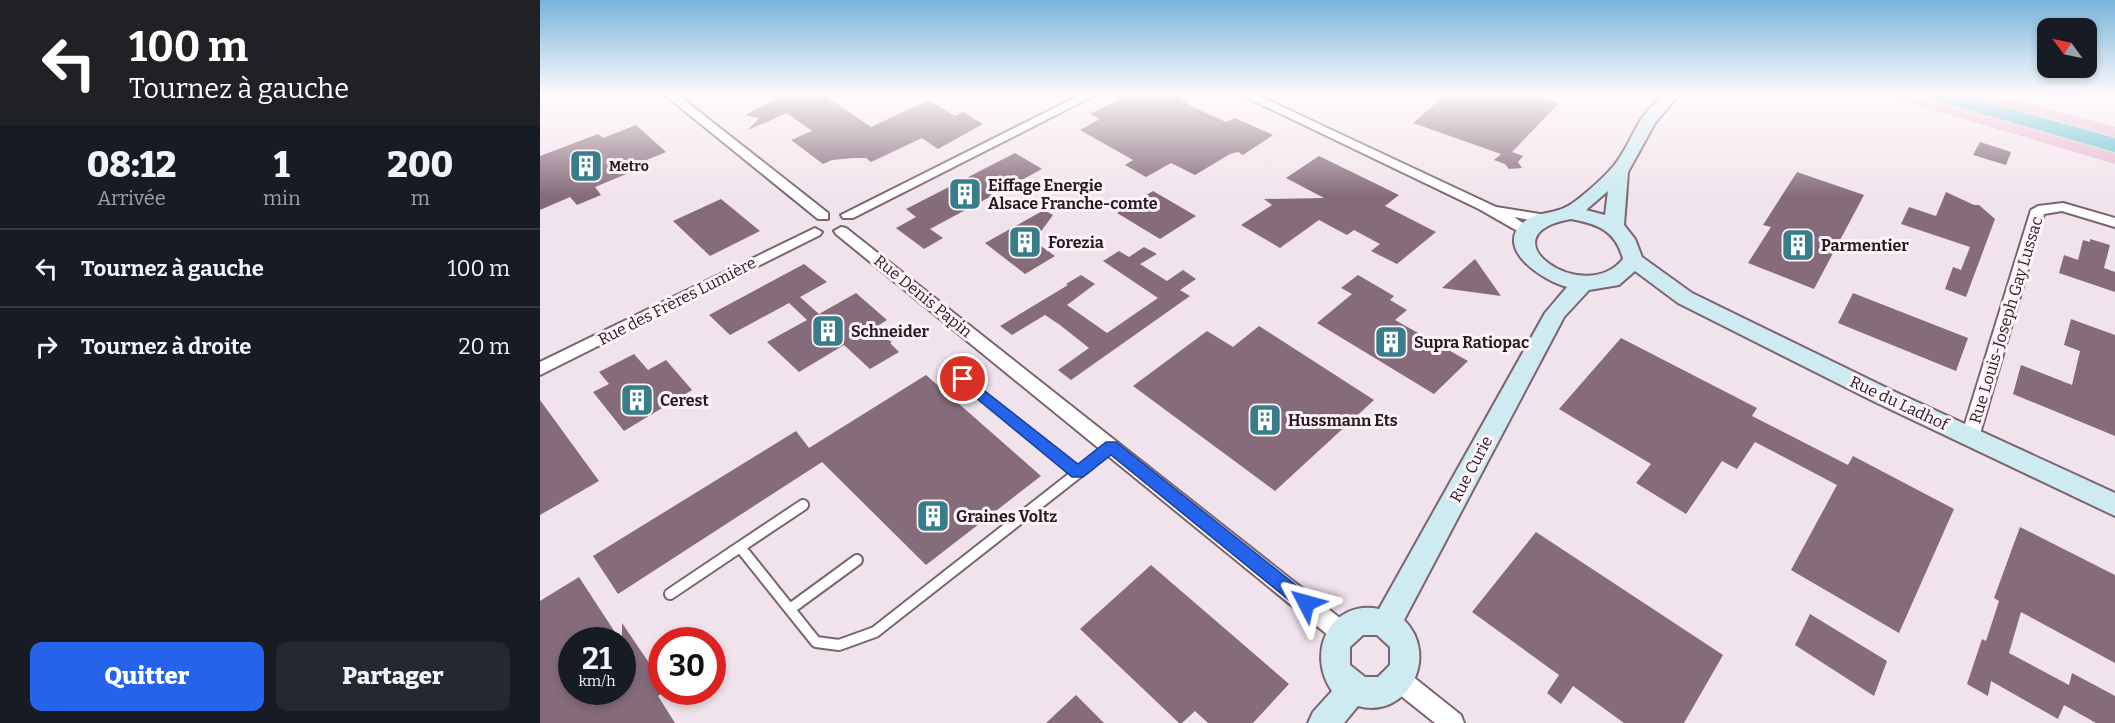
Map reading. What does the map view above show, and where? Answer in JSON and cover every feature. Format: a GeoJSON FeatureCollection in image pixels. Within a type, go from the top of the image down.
{"type":"FeatureCollection","features":[{"type":"Feature","properties":{"kind":"highway"},"geometry":{"type":"LineString","coordinates":[[2057,129],[2115,145]]}},
{"type":"Feature","properties":{"kind":"highway"},"geometry":{"type":"LineString","coordinates":[[2093,129],[2115,135]]}},
{"type":"Feature","properties":{"kind":"main road"},"geometry":{"type":"LineString","coordinates":[[1571,213],[1594,217],[1614,226],[1630,242],[1633,260],[1617,278],[1583,283],[1547,273],[1533,263],[1525,252],[1522,241],[1533,224],[1571,213],[1619,172],[1644,129]]}},
{"type":"Feature","properties":{"kind":"main road"},"geometry":{"type":"LineString","coordinates":[[1614,226],[1619,172]]}},
{"type":"Feature","properties":{"kind":"main road","name":"Rue du Ladhof"},"geometry":{"type":"LineString","coordinates":[[1633,260],[1685,298]]}},
{"type":"Feature","properties":{"kind":"main road"},"geometry":{"type":"LineString","coordinates":[[1547,273],[1556,313]]}},
{"type":"Feature","properties":{"kind":"main road","name":"Rue du Ladhof"},"geometry":{"type":"LineString","coordinates":[[1617,278],[1685,298],[2115,505]]}},
{"type":"Feature","properties":{"kind":"main road","name":"Rue Curie"},"geometry":{"type":"LineString","coordinates":[[1386,625],[1556,313],[1583,283]]}},
{"type":"Feature","properties":{"kind":"main road"},"geometry":{"type":"LineString","coordinates":[[1363,621],[1386,625],[1400,635],[1407,650],[1407,666],[1399,680],[1390,688],[1378,692],[1354,688],[1343,680],[1336,668],[1334,656],[1336,644],[1342,633],[1363,621]]}},
{"type":"Feature","properties":{"kind":"main road"},"geometry":{"type":"LineString","coordinates":[[1324,723],[1354,688]]}},
{"type":"Feature","properties":{"kind":"street"},"geometry":{"type":"LineString","coordinates":[[713,129],[823,216]]}},
{"type":"Feature","properties":{"kind":"street"},"geometry":{"type":"LineString","coordinates":[[844,223],[837,212],[823,216],[813,224],[814,232],[826,235],[844,223],[1024,129]]}},
{"type":"Feature","properties":{"kind":"street"},"geometry":{"type":"LineString","coordinates":[[1320,129],[1484,206],[1533,224]]}},
{"type":"Feature","properties":{"kind":"street","name":"Rue Louis-Joseph Gay Lussac"},"geometry":{"type":"LineString","coordinates":[[1970,436],[2038,210],[2063,207],[2115,223]]}},
{"type":"Feature","properties":{"kind":"street","name":"Rue Denis Papin"},"geometry":{"type":"LineString","coordinates":[[844,223],[1111,446],[1342,633]]}},
{"type":"Feature","properties":{"kind":"street","name":"Rue des Frères Lumière"},"geometry":{"type":"LineString","coordinates":[[540,369],[814,232]]}},
{"type":"Feature","properties":{"kind":"street"},"geometry":{"type":"LineString","coordinates":[[1399,680],[1453,723]]}},
{"type":"Feature","properties":{"kind":"lane"},"geometry":{"type":"LineString","coordinates":[[947,366],[1077,473]]}},
{"type":"Feature","properties":{"kind":"lane"},"geometry":{"type":"LineString","coordinates":[[740,547],[816,642],[829,646],[844,645],[875,632],[1111,446]]}},
{"type":"Feature","properties":{"kind":"lane"},"geometry":{"type":"LineString","coordinates":[[670,594],[802,505]]}},
{"type":"Feature","properties":{"kind":"lane"},"geometry":{"type":"LineString","coordinates":[[790,609],[857,560]]}},
{"type":"Feature","properties":{"kind":"shaded area"},"geometry":{"type":"Polygon","coordinates":[[[540,129],[1996,129],[2115,164],[2115,723],[540,723],[540,129]]]}},
{"type":"Feature","properties":{"kind":"shaded area"},"geometry":{"type":"Polygon","coordinates":[[[1996,129],[2115,129],[2115,164],[1996,129]]]}},
{"type":"Feature","properties":{"kind":"building","name":"Metro"},"geometry":{"type":"Polygon","coordinates":[[[627,129],[640,129],[666,152],[632,166],[636,170],[595,187],[601,195],[577,205],[570,197],[540,210],[540,156],[598,134],[603,138],[627,129]]]}},
{"type":"Feature","properties":{"kind":"building"},"geometry":{"type":"Polygon","coordinates":[[[809,129],[974,129],[938,149],[922,138],[871,162],[866,158],[853,158],[832,160],[823,164],[791,140],[812,131],[809,129]]]}},
{"type":"Feature","properties":{"kind":"building"},"geometry":{"type":"Polygon","coordinates":[[[1259,129],[1273,135],[1243,155],[1238,152],[1230,154],[1195,175],[1171,163],[1146,177],[1125,165],[1133,160],[1080,130],[1259,129]]]}},
{"type":"Feature","properties":{"kind":"building"},"geometry":{"type":"Polygon","coordinates":[[[1429,129],[1534,129],[1512,152],[1523,156],[1518,162],[1522,168],[1509,169],[1505,164],[1494,160],[1501,154],[1429,129]]]}},
{"type":"Feature","properties":{"kind":"building"},"geometry":{"type":"Polygon","coordinates":[[[1980,142],[2011,152],[2006,165],[1973,155],[1980,142]]]}},
{"type":"Feature","properties":{"kind":"building","name":"Eiffage Energie Alsace Franche-comte"},"geometry":{"type":"Polygon","coordinates":[[[1015,153],[1042,169],[930,229],[943,238],[924,249],[896,228],[916,217],[906,209],[1015,153]]]}},
{"type":"Feature","properties":{"kind":"building"},"geometry":{"type":"Polygon","coordinates":[[[1319,156],[1399,195],[1385,206],[1436,232],[1397,264],[1371,251],[1380,244],[1354,230],[1347,235],[1319,220],[1280,248],[1241,225],[1272,205],[1264,199],[1324,198],[1286,178],[1319,156]]]}},
{"type":"Feature","properties":{"kind":"building","name":"Parmentier"},"geometry":{"type":"Polygon","coordinates":[[[1797,172],[1864,195],[1814,289],[1748,263],[1771,227],[1763,225],[1797,172]]]}},
{"type":"Feature","properties":{"kind":"building"},"geometry":{"type":"Polygon","coordinates":[[[1153,191],[1196,216],[1160,239],[1117,213],[1153,191]]]}},
{"type":"Feature","properties":{"kind":"building"},"geometry":{"type":"Polygon","coordinates":[[[1946,192],[1974,205],[1979,205],[1995,219],[1966,297],[1945,289],[1953,267],[1961,270],[1970,247],[1901,224],[1909,207],[1936,216],[1946,192]]]}},
{"type":"Feature","properties":{"kind":"building"},"geometry":{"type":"Polygon","coordinates":[[[721,199],[760,231],[710,256],[673,221],[721,199]]]}},
{"type":"Feature","properties":{"kind":"building","name":"Forezia"},"geometry":{"type":"Polygon","coordinates":[[[1044,210],[1053,215],[1034,241],[1055,256],[1025,274],[985,243],[1044,210]]]}},
{"type":"Feature","properties":{"kind":"building"},"geometry":{"type":"Polygon","coordinates":[[[2090,239],[2110,245],[2104,268],[2115,272],[2115,292],[2059,273],[2064,255],[2078,260],[2083,240],[2090,242],[2090,239]]]}},
{"type":"Feature","properties":{"kind":"building"},"geometry":{"type":"Polygon","coordinates":[[[1144,247],[1157,254],[1140,264],[1167,281],[1183,270],[1196,279],[1180,290],[1190,296],[1071,380],[1058,370],[1089,348],[1060,325],[1045,315],[1012,335],[1000,326],[1081,275],[1095,284],[1067,305],[1107,333],[1158,298],[1103,261],[1119,251],[1129,257],[1144,247]]]}},
{"type":"Feature","properties":{"kind":"building"},"geometry":{"type":"Polygon","coordinates":[[[1475,259],[1501,296],[1442,288],[1475,259]]]}},
{"type":"Feature","properties":{"kind":"building"},"geometry":{"type":"Polygon","coordinates":[[[804,264],[827,282],[800,297],[819,314],[856,293],[887,320],[871,330],[892,342],[890,343],[899,352],[870,369],[844,345],[799,372],[767,342],[807,320],[789,303],[730,335],[709,315],[804,264]]]}},
{"type":"Feature","properties":{"kind":"building","name":"Supra Ratiopac"},"geometry":{"type":"Polygon","coordinates":[[[1358,275],[1394,296],[1390,300],[1407,310],[1395,320],[1468,361],[1434,394],[1317,323],[1352,294],[1341,288],[1358,275]]]}},
{"type":"Feature","properties":{"kind":"building"},"geometry":{"type":"Polygon","coordinates":[[[1853,293],[1968,338],[1956,371],[1838,323],[1853,293]]]}},
{"type":"Feature","properties":{"kind":"building"},"geometry":{"type":"Polygon","coordinates":[[[2071,319],[2115,335],[2115,436],[2013,394],[2021,365],[2072,385],[2080,351],[2064,345],[2071,319]]]}},
{"type":"Feature","properties":{"kind":"building","name":"Hussmann Ets"},"geometry":{"type":"Polygon","coordinates":[[[1259,326],[1374,400],[1275,491],[1133,386],[1207,331],[1233,347],[1259,326]]]}},
{"type":"Feature","properties":{"kind":"building"},"geometry":{"type":"Polygon","coordinates":[[[1621,338],[1757,408],[1752,416],[1848,465],[1853,456],[1954,509],[1899,633],[1791,570],[1837,485],[1755,442],[1737,469],[1722,461],[1686,514],[1636,483],[1651,464],[1559,409],[1621,338]]]}},
{"type":"Feature","properties":{"kind":"building","name":"Cerest"},"geometry":{"type":"Polygon","coordinates":[[[634,354],[648,370],[666,360],[692,390],[624,431],[593,392],[609,384],[599,372],[634,354]]]}},
{"type":"Feature","properties":{"kind":"building","name":"Graines Voltz"},"geometry":{"type":"Polygon","coordinates":[[[926,375],[1041,476],[926,565],[822,462],[618,594],[593,556],[796,431],[809,448],[926,375]]]}},
{"type":"Feature","properties":{"kind":"building"},"geometry":{"type":"Polygon","coordinates":[[[540,400],[599,481],[540,515],[540,400]]]}},
{"type":"Feature","properties":{"kind":"building"},"geometry":{"type":"Polygon","coordinates":[[[2020,527],[2115,575],[2115,663],[2021,612],[2009,653],[2069,685],[2072,673],[2115,696],[2115,723],[2096,723],[2064,705],[2058,719],[1991,681],[1988,696],[1967,684],[1982,639],[1986,641],[1999,601],[1994,598],[2020,527]]]}},
{"type":"Feature","properties":{"kind":"building"},"geometry":{"type":"Polygon","coordinates":[[[1536,532],[1723,655],[1684,723],[1624,723],[1573,686],[1561,704],[1547,693],[1559,675],[1472,612],[1536,532]]]}},
{"type":"Feature","properties":{"kind":"building"},"geometry":{"type":"Polygon","coordinates":[[[1151,565],[1289,684],[1253,723],[1208,723],[1195,711],[1179,723],[1080,629],[1151,565]]]}},
{"type":"Feature","properties":{"kind":"building"},"geometry":{"type":"Polygon","coordinates":[[[579,577],[612,627],[558,627],[558,705],[636,705],[636,644],[648,661],[648,705],[664,705],[675,723],[540,723],[540,601],[579,577]]]}},
{"type":"Feature","properties":{"kind":"building"},"geometry":{"type":"Polygon","coordinates":[[[1810,614],[1887,661],[1874,696],[1795,645],[1810,614]]]}},
{"type":"Feature","properties":{"kind":"building"},"geometry":{"type":"Polygon","coordinates":[[[1076,695],[1104,723],[1046,723],[1076,695]]]}},
{"type":"Feature","properties":{"kind":"place","name":"Metro"},"geometry":{"type":"Point","coordinates":[586,166]}},
{"type":"Feature","properties":{"kind":"place","name":"Eiffage Energie Alsace Franche-comte"},"geometry":{"type":"Point","coordinates":[965,194]}},
{"type":"Feature","properties":{"kind":"place","name":"Forezia"},"geometry":{"type":"Point","coordinates":[1025,242]}},
{"type":"Feature","properties":{"kind":"place","name":"Parmentier"},"geometry":{"type":"Point","coordinates":[1798,245]}},
{"type":"Feature","properties":{"kind":"place","name":"Schneider"},"geometry":{"type":"Point","coordinates":[828,331]}},
{"type":"Feature","properties":{"kind":"place","name":"Supra Ratiopac"},"geometry":{"type":"Point","coordinates":[1391,342]}},
{"type":"Feature","properties":{"kind":"place","name":"Cerest"},"geometry":{"type":"Point","coordinates":[637,400]}},
{"type":"Feature","properties":{"kind":"place","name":"Hussmann Ets"},"geometry":{"type":"Point","coordinates":[1265,420]}},
{"type":"Feature","properties":{"kind":"place","name":"Graines Voltz"},"geometry":{"type":"Point","coordinates":[933,516]}},
{"type":"Feature","properties":{"kind":"route"},"geometry":{"type":"LineString","coordinates":[[963,379],[1077,473],[1111,446],[1306,603]]}}]}
